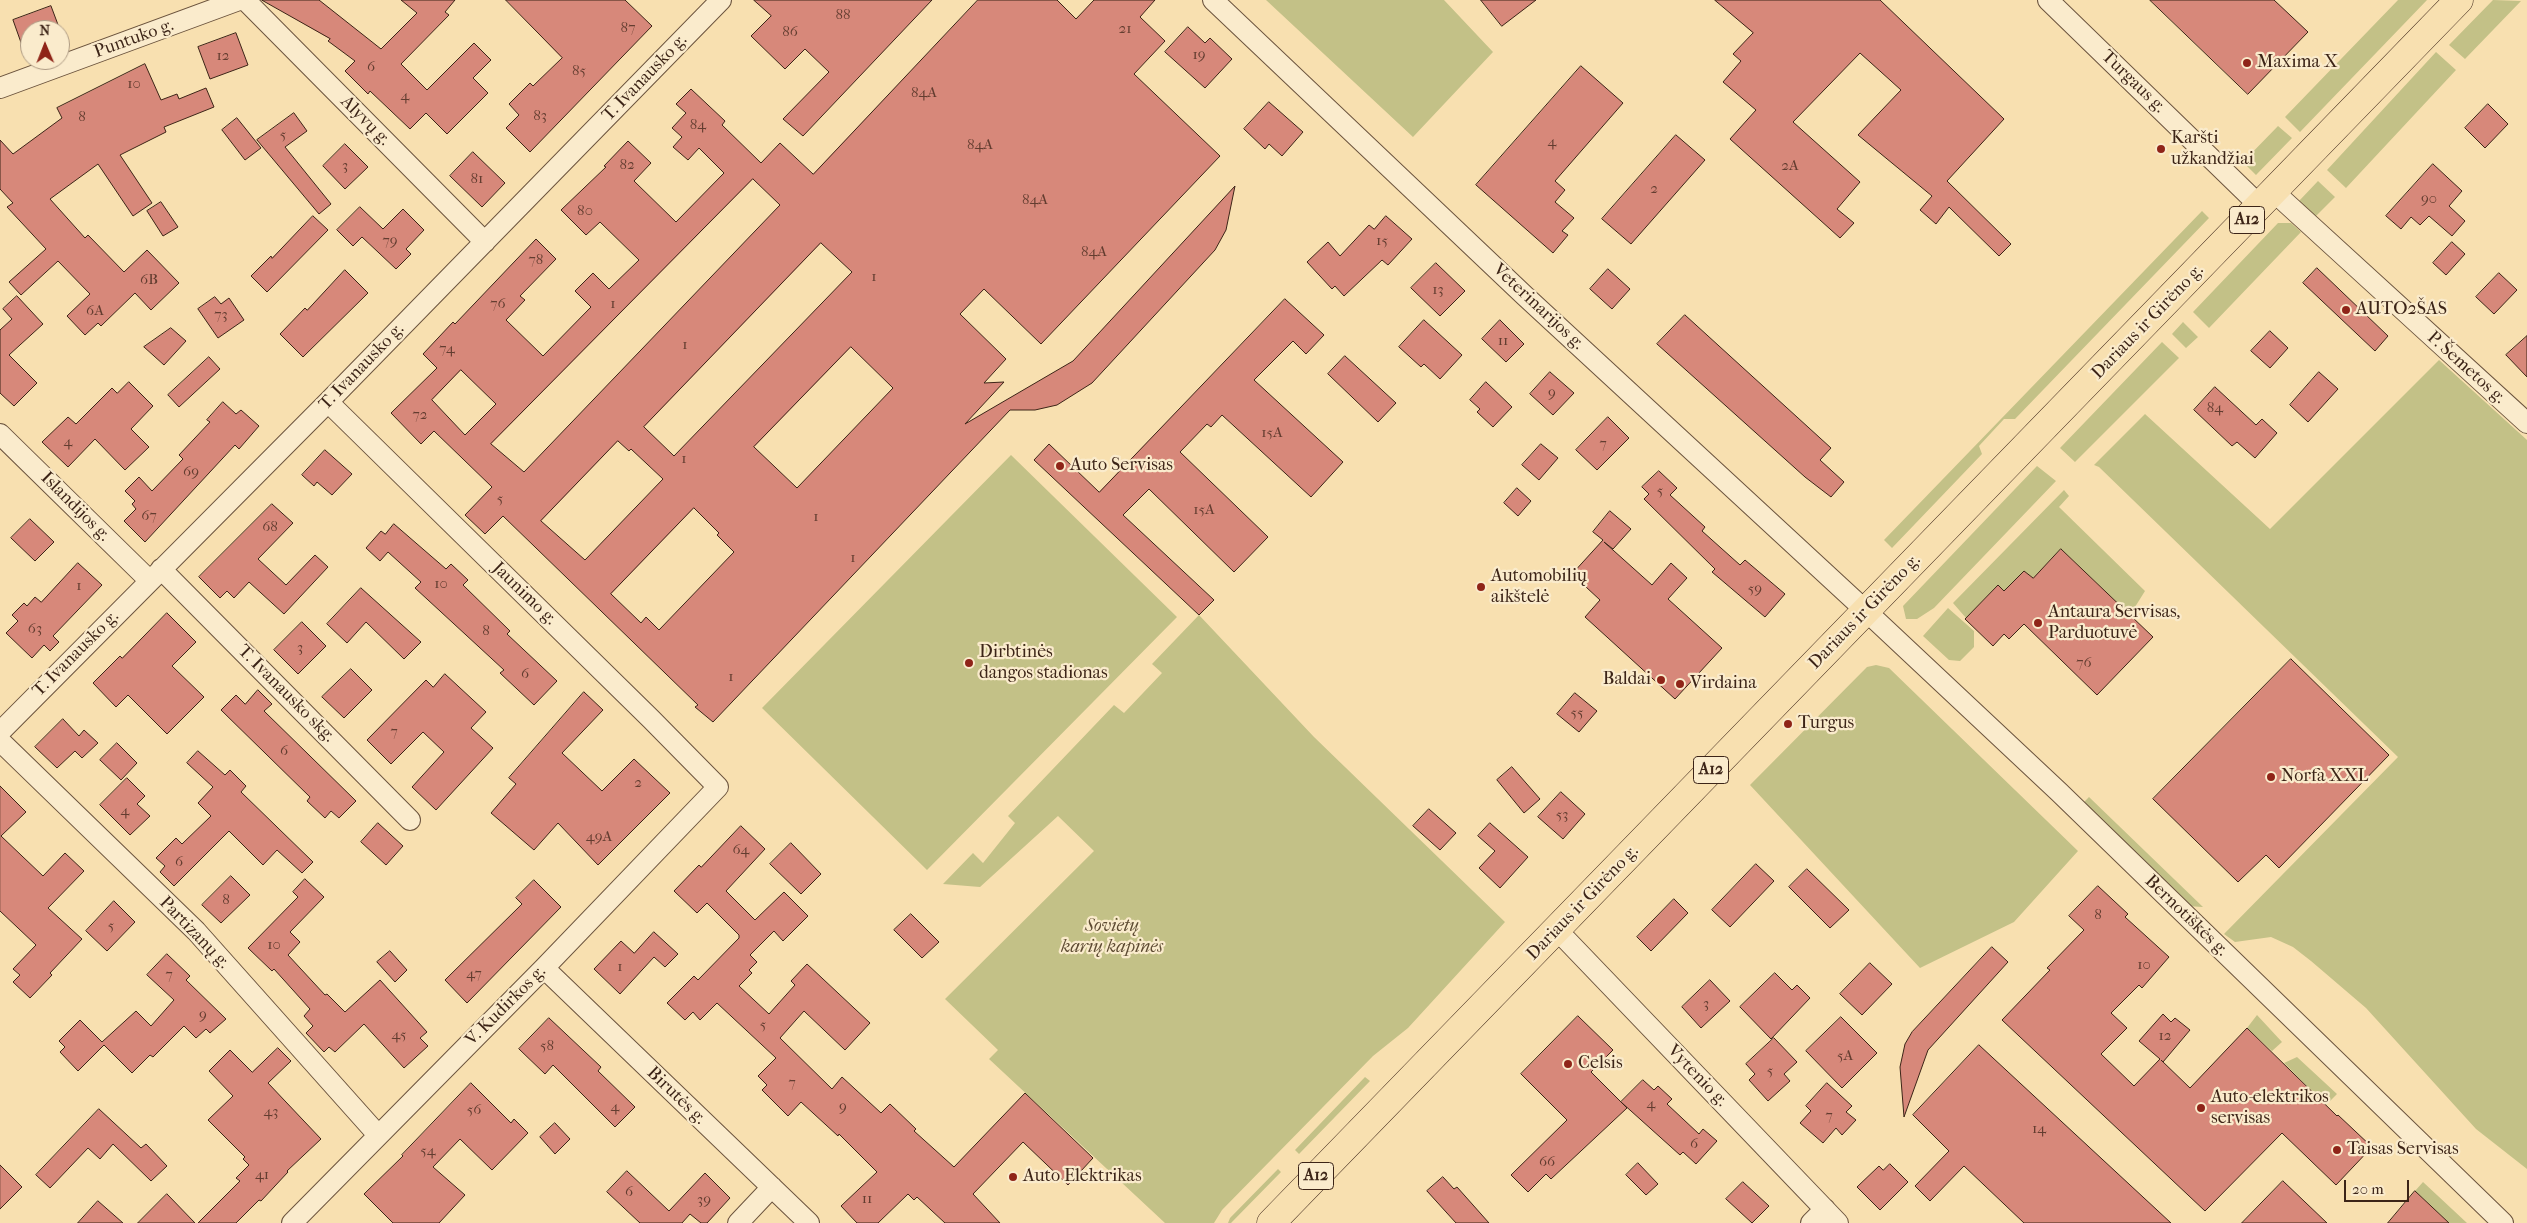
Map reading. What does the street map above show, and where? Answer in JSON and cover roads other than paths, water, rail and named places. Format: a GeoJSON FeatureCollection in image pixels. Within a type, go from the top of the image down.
{"type":"FeatureCollection","features":[{"type":"Feature","properties":{"kind":"highway","name":"Dariaus ir Girėno g."},"geometry":{"type":"LineString","coordinates":[[1271,1223],[2459,0]]}},
{"type":"Feature","properties":{"kind":"street","name":"Puntuko g."},"geometry":{"type":"LineString","coordinates":[[0,88],[239,0]]}},
{"type":"Feature","properties":{"kind":"street","name":"Alyvų g."},"geometry":{"type":"LineString","coordinates":[[245,0],[486,242]]}},
{"type":"Feature","properties":{"kind":"street","name":"T. Ivanausko g."},"geometry":{"type":"LineString","coordinates":[[0,732],[486,242],[721,0]]}},
{"type":"Feature","properties":{"kind":"street","name":"Veterinarijos g."},"geometry":{"type":"LineString","coordinates":[[1213,0],[1525,296],[1866,611]]}},
{"type":"Feature","properties":{"kind":"street","name":"Turgaus g."},"geometry":{"type":"LineString","coordinates":[[2048,0],[2267,199]]}},
{"type":"Feature","properties":{"kind":"street","name":"P. Šemetos g."},"geometry":{"type":"LineString","coordinates":[[2267,199],[2527,423]]}},
{"type":"Feature","properties":{"kind":"street","name":"Jaunimo g."},"geometry":{"type":"LineString","coordinates":[[328,402],[718,787]]}},
{"type":"Feature","properties":{"kind":"street","name":"Islandijos g."},"geometry":{"type":"LineString","coordinates":[[0,434],[155,575]]}},
{"type":"Feature","properties":{"kind":"street","name":"T. Ivanausko skg."},"geometry":{"type":"LineString","coordinates":[[155,575],[410,820]]}},
{"type":"Feature","properties":{"kind":"street","name":"Bernotiškės g."},"geometry":{"type":"LineString","coordinates":[[1866,611],[2058,792],[2503,1223]]}},
{"type":"Feature","properties":{"kind":"street","name":"Partizanų g."},"geometry":{"type":"LineString","coordinates":[[0,741],[196,931],[378,1135]]}},
{"type":"Feature","properties":{"kind":"street","name":"V. Kudirkos g."},"geometry":{"type":"LineString","coordinates":[[292,1223],[544,968],[718,787]]}},
{"type":"Feature","properties":{"kind":"street","name":"Vytenio g."},"geometry":{"type":"LineString","coordinates":[[1557,930],[1824,1218]]}},
{"type":"Feature","properties":{"kind":"street","name":"Birutės g."},"geometry":{"type":"LineString","coordinates":[[544,968],[809,1223]]}},
{"type":"Feature","properties":{"kind":"street"},"geometry":{"type":"LineString","coordinates":[[738,1223],[772,1187]]}},
{"type":"Feature","properties":{"kind":"place","name":"Maxima X"},"geometry":{"type":"Point","coordinates":[2247,63]}},
{"type":"Feature","properties":{"kind":"place","name":"Karšti užkandžiai"},"geometry":{"type":"Point","coordinates":[2161,149]}},
{"type":"Feature","properties":{"kind":"place","name":"AUTO2ŠAS"},"geometry":{"type":"Point","coordinates":[2346,310]}},
{"type":"Feature","properties":{"kind":"place","name":"Auto Servisas"},"geometry":{"type":"Point","coordinates":[1060,466]}},
{"type":"Feature","properties":{"kind":"place","name":"Automobilių aikštelė"},"geometry":{"type":"Point","coordinates":[1481,587]}},
{"type":"Feature","properties":{"kind":"place","name":"Antaura Servisas, Parduotuvė"},"geometry":{"type":"Point","coordinates":[2038,623]}},
{"type":"Feature","properties":{"kind":"place","name":"Dirbtinės dangos stadionas"},"geometry":{"type":"Point","coordinates":[969,663]}},
{"type":"Feature","properties":{"kind":"place","name":"Baldai"},"geometry":{"type":"Point","coordinates":[1661,680]}},
{"type":"Feature","properties":{"kind":"place","name":"Virdaina"},"geometry":{"type":"Point","coordinates":[1680,684]}},
{"type":"Feature","properties":{"kind":"place","name":"Turgus"},"geometry":{"type":"Point","coordinates":[1788,724]}},
{"type":"Feature","properties":{"kind":"place","name":"Norfa XXL"},"geometry":{"type":"Point","coordinates":[2271,777]}},
{"type":"Feature","properties":{"kind":"place","name":"Celsis"},"geometry":{"type":"Point","coordinates":[1568,1064]}},
{"type":"Feature","properties":{"kind":"place","name":"Auto-elektrikos servisas"},"geometry":{"type":"Point","coordinates":[2201,1108]}},
{"type":"Feature","properties":{"kind":"place","name":"Taisas Servisas"},"geometry":{"type":"Point","coordinates":[2337,1150]}},
{"type":"Feature","properties":{"kind":"place","name":"Auto Elektrikas"},"geometry":{"type":"Point","coordinates":[1013,1177]}},
{"type":"Feature","properties":{"kind":"park label","name":"Sovietų karių kapinės"},"geometry":{"type":"Point","coordinates":[1112,938]}}]}
